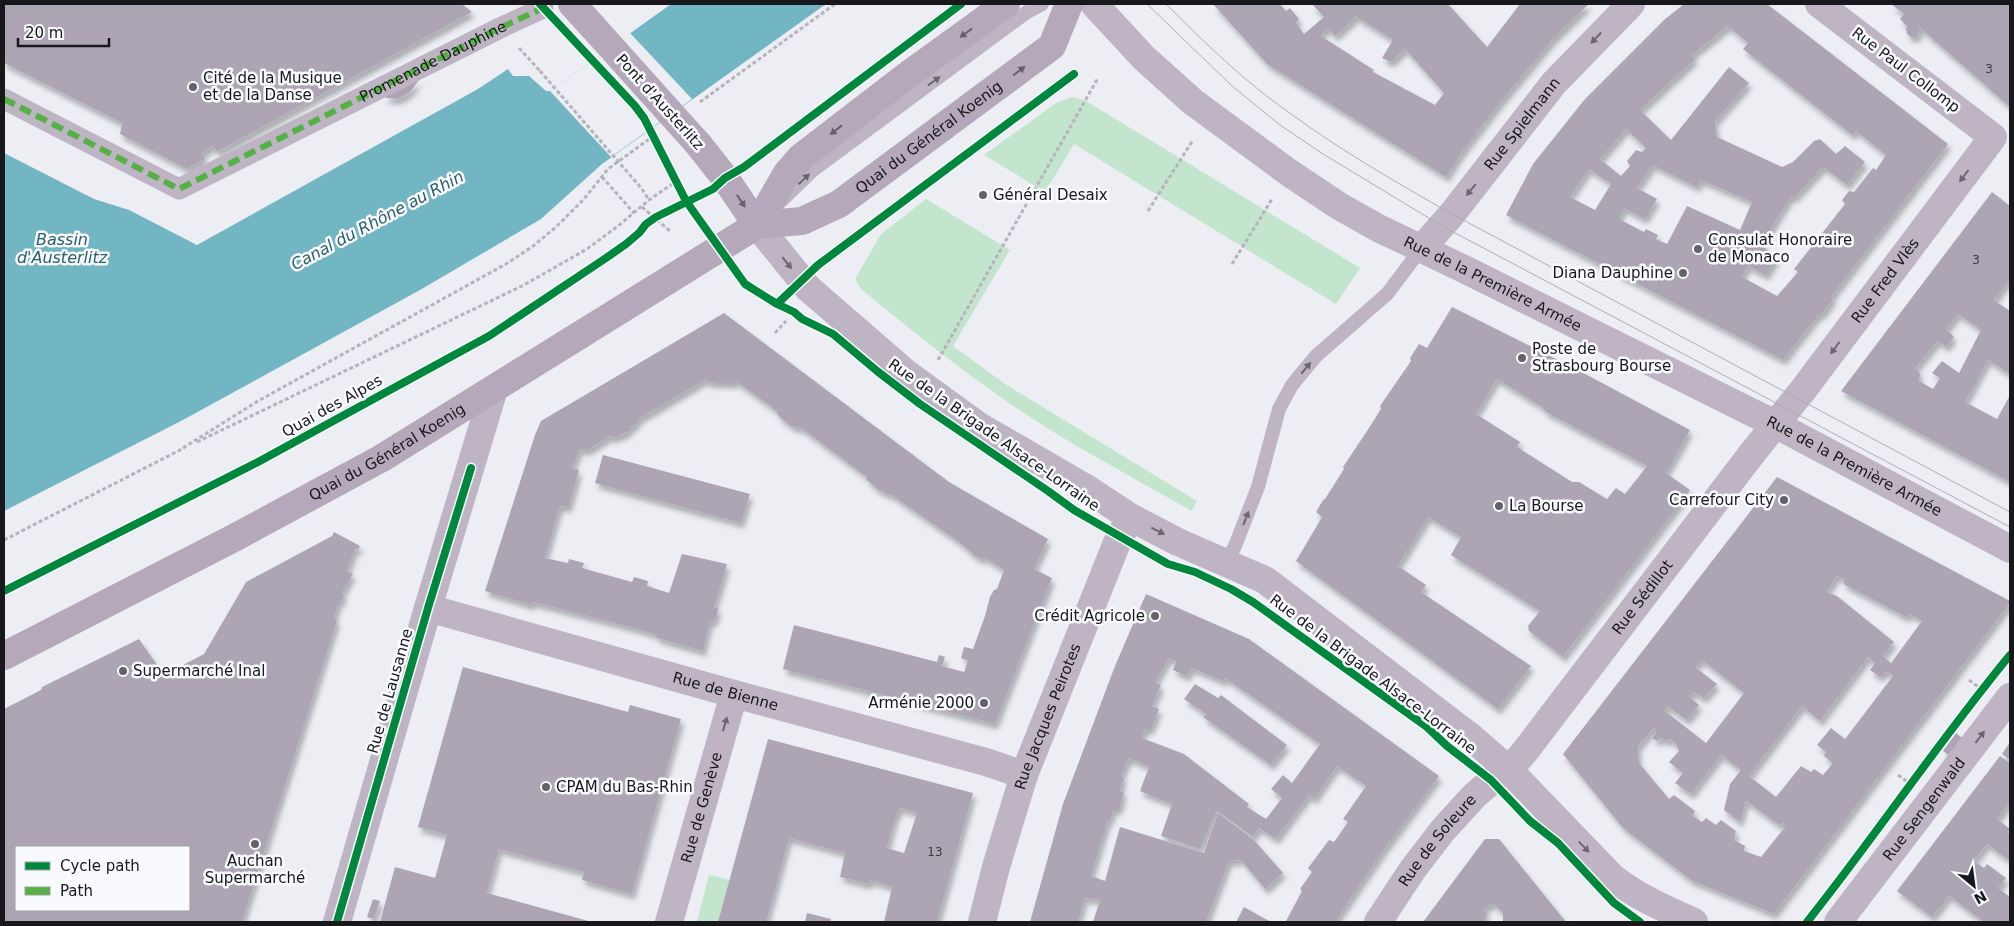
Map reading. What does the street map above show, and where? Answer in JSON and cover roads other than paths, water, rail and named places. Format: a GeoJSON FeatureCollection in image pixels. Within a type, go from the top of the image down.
{"type":"FeatureCollection","features":[{"type":"Feature","properties":{"kind":"main road","name":"Pont d'Austerlitz"},"geometry":{"type":"LineString","coordinates":[[572,4],[699,145],[725,178]]}},
{"type":"Feature","properties":{"kind":"main road","name":"Quai du Général Koenig"},"geometry":{"type":"LineString","coordinates":[[757,225],[787,173],[802,158],[909,74],[1006,4]]}},
{"type":"Feature","properties":{"kind":"main road","name":"Quai du Général Koenig"},"geometry":{"type":"LineString","coordinates":[[4,656],[232,539],[360,469],[494,389],[757,225],[802,221],[839,204],[1052,46],[1069,4]]}},
{"type":"Feature","properties":{"kind":"main road","name":"Rue de la Brigade Alsace-Lorraine"},"geometry":{"type":"LineString","coordinates":[[725,178],[757,225]]}},
{"type":"Feature","properties":{"kind":"street","name":"Rue de la Première Armée"},"geometry":{"type":"LineString","coordinates":[[1094,4],[1165,79],[1250,145],[1339,206],[1378,228],[1775,424],[2010,549]]}},
{"type":"Feature","properties":{"kind":"street","name":"Rue Spielmann"},"geometry":{"type":"LineString","coordinates":[[1421,249],[1452,214],[1554,83],[1631,4]]}},
{"type":"Feature","properties":{"kind":"street","name":"Rue Paul Collomp"},"geometry":{"type":"LineString","coordinates":[[1819,4],[1993,137]]}},
{"type":"Feature","properties":{"kind":"street","name":"Promenade Dauphine"},"geometry":{"type":"LineString","coordinates":[[4,98],[179,189],[543,8]]}},
{"type":"Feature","properties":{"kind":"street","name":"Rue Fred Vlès"},"geometry":{"type":"LineString","coordinates":[[1775,424],[1803,390],[1993,137]]}},
{"type":"Feature","properties":{"kind":"street","name":"Rue de la Brigade Alsace-Lorraine"},"geometry":{"type":"LineString","coordinates":[[757,225],[808,288],[906,373],[979,426],[1086,488],[1130,517],[1178,542],[1265,580],[1472,738],[1509,770],[1612,876],[1628,890],[1694,922]]}},
{"type":"Feature","properties":{"kind":"street","name":"Rue de Lausanne"},"geometry":{"type":"LineString","coordinates":[[337,922],[494,389]]}},
{"type":"Feature","properties":{"kind":"street","name":"Rue Sédillot"},"geometry":{"type":"LineString","coordinates":[[1509,770],[1775,424]]}},
{"type":"Feature","properties":{"kind":"street","name":"Rue Jacques Peirotes"},"geometry":{"type":"LineString","coordinates":[[982,922],[996,867],[1024,775],[1116,545],[1130,517]]}},
{"type":"Feature","properties":{"kind":"street","name":"Rue de Bienne"},"geometry":{"type":"LineString","coordinates":[[428,608],[986,762],[1024,775]]}},
{"type":"Feature","properties":{"kind":"street","name":"Rue Sengenwald"},"geometry":{"type":"LineString","coordinates":[[1839,922],[1992,693]]}},
{"type":"Feature","properties":{"kind":"street","name":"Rue de Genève"},"geometry":{"type":"LineString","coordinates":[[669,922],[734,694]]}},
{"type":"Feature","properties":{"kind":"street","name":"Rue de Soleure"},"geometry":{"type":"LineString","coordinates":[[1378,922],[1413,869],[1444,830],[1491,780],[1509,770]]}},
{"type":"Feature","properties":{"kind":"lane"},"geometry":{"type":"LineString","coordinates":[[757,225],[813,170],[1027,12],[1042,4]]}},
{"type":"Feature","properties":{"kind":"lane"},"geometry":{"type":"LineString","coordinates":[[1226,562],[1235,546],[1258,487],[1279,409],[1292,385],[1316,356],[1387,294],[1421,249]]}},
{"type":"Feature","properties":{"kind":"water"},"geometry":{"type":"Polygon","coordinates":[[[671,4],[826,4],[602,164],[541,219],[420,290],[181,421],[4,511],[4,153],[94,199],[129,210],[197,245],[478,89],[508,69],[513,76],[529,76],[546,91],[550,91],[671,4]]]}},
{"type":"Feature","properties":{"kind":"tram line"},"geometry":{"type":"LineString","coordinates":[[1147,4],[1232,86],[1280,125],[1323,154],[1442,226],[2010,527]]}},
{"type":"Feature","properties":{"kind":"tram line"},"geometry":{"type":"LineString","coordinates":[[1166,4],[1226,62],[1258,89],[1310,128],[1350,154],[1452,214],[2010,512]]}},
{"type":"Feature","properties":{"kind":"place","name":"Cité de la Musique et de la Danse"},"geometry":{"type":"Point","coordinates":[193,87]}},
{"type":"Feature","properties":{"kind":"place","name":"Général Desaix"},"geometry":{"type":"Point","coordinates":[983,195]}},
{"type":"Feature","properties":{"kind":"place","name":"Consulat Honoraire de Monaco"},"geometry":{"type":"Point","coordinates":[1698,249]}},
{"type":"Feature","properties":{"kind":"place","name":"Diana Dauphine"},"geometry":{"type":"Point","coordinates":[1683,273]}},
{"type":"Feature","properties":{"kind":"place","name":"Poste de Strasbourg Bourse"},"geometry":{"type":"Point","coordinates":[1522,358]}},
{"type":"Feature","properties":{"kind":"place","name":"Carrefour City"},"geometry":{"type":"Point","coordinates":[1784,500]}},
{"type":"Feature","properties":{"kind":"place","name":"La Bourse"},"geometry":{"type":"Point","coordinates":[1499,506]}},
{"type":"Feature","properties":{"kind":"place","name":"Crédit Agricole"},"geometry":{"type":"Point","coordinates":[1155,616]}},
{"type":"Feature","properties":{"kind":"place","name":"Supermarché Inal"},"geometry":{"type":"Point","coordinates":[123,671]}},
{"type":"Feature","properties":{"kind":"place","name":"Arménie 2000"},"geometry":{"type":"Point","coordinates":[984,703]}},
{"type":"Feature","properties":{"kind":"place","name":"CPAM du Bas-Rhin"},"geometry":{"type":"Point","coordinates":[546,787]}},
{"type":"Feature","properties":{"kind":"place","name":"Auchan Supermarché"},"geometry":{"type":"Point","coordinates":[255,844]}},
{"type":"Feature","properties":{"kind":"water label","name":"Canal du Rhône au Rhin"},"geometry":{"type":"Point","coordinates":[377,220]}},
{"type":"Feature","properties":{"kind":"water label","name":"Bassin d'Austerlitz"},"geometry":{"type":"Point","coordinates":[62,248]}}]}
